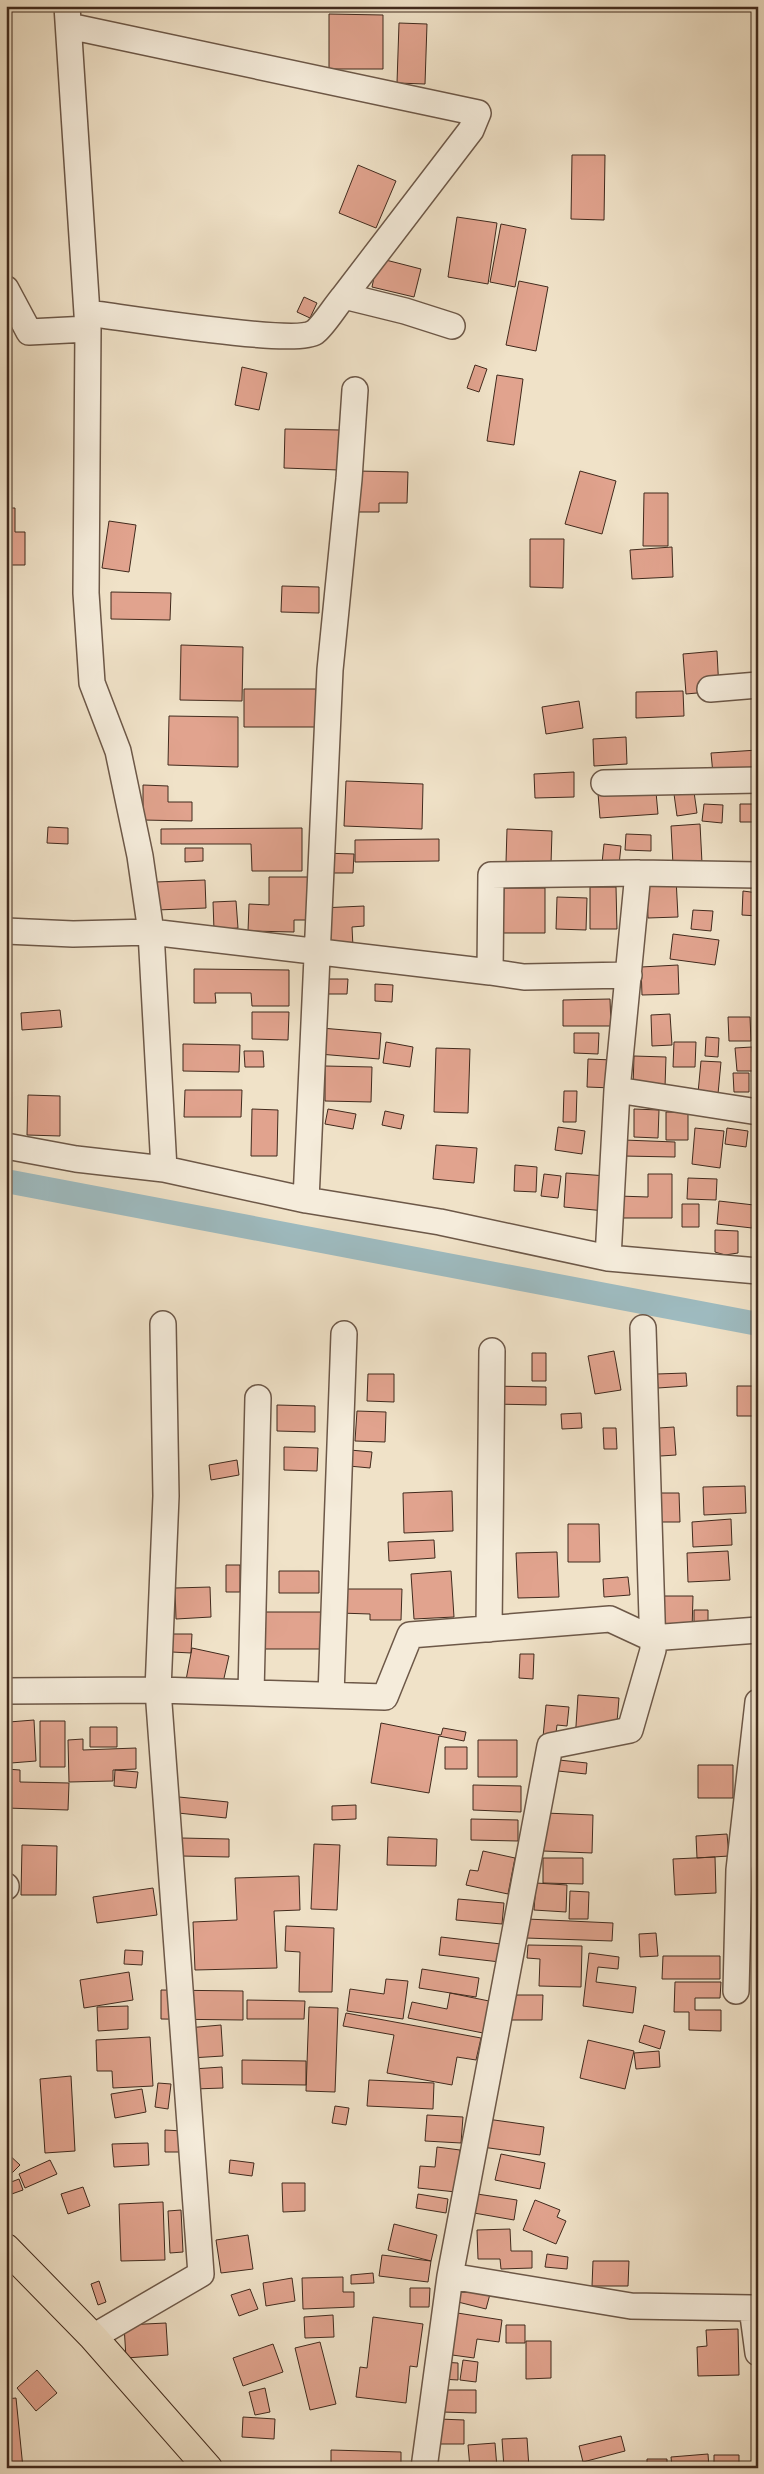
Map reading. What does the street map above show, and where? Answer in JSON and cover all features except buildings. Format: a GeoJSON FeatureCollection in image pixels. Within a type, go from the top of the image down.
{"type":"FeatureCollection","features":[{"type":"Feature","properties":{"kind":"main road"},"geometry":{"type":"LineString","coordinates":[[6,2248],[93,2337],[208,2468]]}},
{"type":"Feature","properties":{"kind":"street"},"geometry":{"type":"LineString","coordinates":[[6,289],[29,332],[88,321],[296,336],[315,332],[471,130],[478,113],[68,16],[88,321],[86,593],[92,684],[118,751],[140,856],[151,932],[164,1168]]}},
{"type":"Feature","properties":{"kind":"street"},"geometry":{"type":"LineString","coordinates":[[344,296],[405,311],[452,326]]}},
{"type":"Feature","properties":{"kind":"street"},"geometry":{"type":"LineString","coordinates":[[306,1200],[330,670],[356,390]]}},
{"type":"Feature","properties":{"kind":"street"},"geometry":{"type":"LineString","coordinates":[[710,689],[758,685]]}},
{"type":"Feature","properties":{"kind":"street"},"geometry":{"type":"LineString","coordinates":[[604,783],[758,780]]}},
{"type":"Feature","properties":{"kind":"street"},"geometry":{"type":"LineString","coordinates":[[490,972],[491,875],[638,873],[758,875]]}},
{"type":"Feature","properties":{"kind":"street"},"geometry":{"type":"LineString","coordinates":[[608,1258],[616,1090],[638,873]]}},
{"type":"Feature","properties":{"kind":"street"},"geometry":{"type":"LineString","coordinates":[[6,931],[73,934],[151,932],[524,977],[629,975]]}},
{"type":"Feature","properties":{"kind":"street"},"geometry":{"type":"LineString","coordinates":[[616,1090],[758,1112]]}},
{"type":"Feature","properties":{"kind":"street"},"geometry":{"type":"LineString","coordinates":[[6,1146],[76,1159],[164,1168],[306,1200],[440,1222],[608,1258],[758,1271]]}},
{"type":"Feature","properties":{"kind":"street"},"geometry":{"type":"LineString","coordinates":[[93,2337],[201,2274],[158,1690],[166,1496],[163,1324]]}},
{"type":"Feature","properties":{"kind":"street"},"geometry":{"type":"LineString","coordinates":[[424,2468],[450,2276],[550,1746],[630,1730],[653,1650],[651,1638],[643,1328]]}},
{"type":"Feature","properties":{"kind":"street"},"geometry":{"type":"LineString","coordinates":[[331,1695],[344,1334]]}},
{"type":"Feature","properties":{"kind":"street"},"geometry":{"type":"LineString","coordinates":[[489,1629],[492,1351]]}},
{"type":"Feature","properties":{"kind":"street"},"geometry":{"type":"LineString","coordinates":[[251,1693],[258,1398]]}},
{"type":"Feature","properties":{"kind":"street"},"geometry":{"type":"LineString","coordinates":[[6,1691],[158,1690],[385,1697],[410,1635],[610,1619],[651,1638],[758,1630]]}},
{"type":"Feature","properties":{"kind":"street"},"geometry":{"type":"LineString","coordinates":[[736,1991],[739,1870],[758,1702]]}},
{"type":"Feature","properties":{"kind":"street"},"geometry":{"type":"LineString","coordinates":[[450,2276],[631,2306],[755,2307],[758,2353]]}},
{"type":"Feature","properties":{"kind":"waterway"},"geometry":{"type":"LineString","coordinates":[[6,1181],[758,1324]]}}]}
